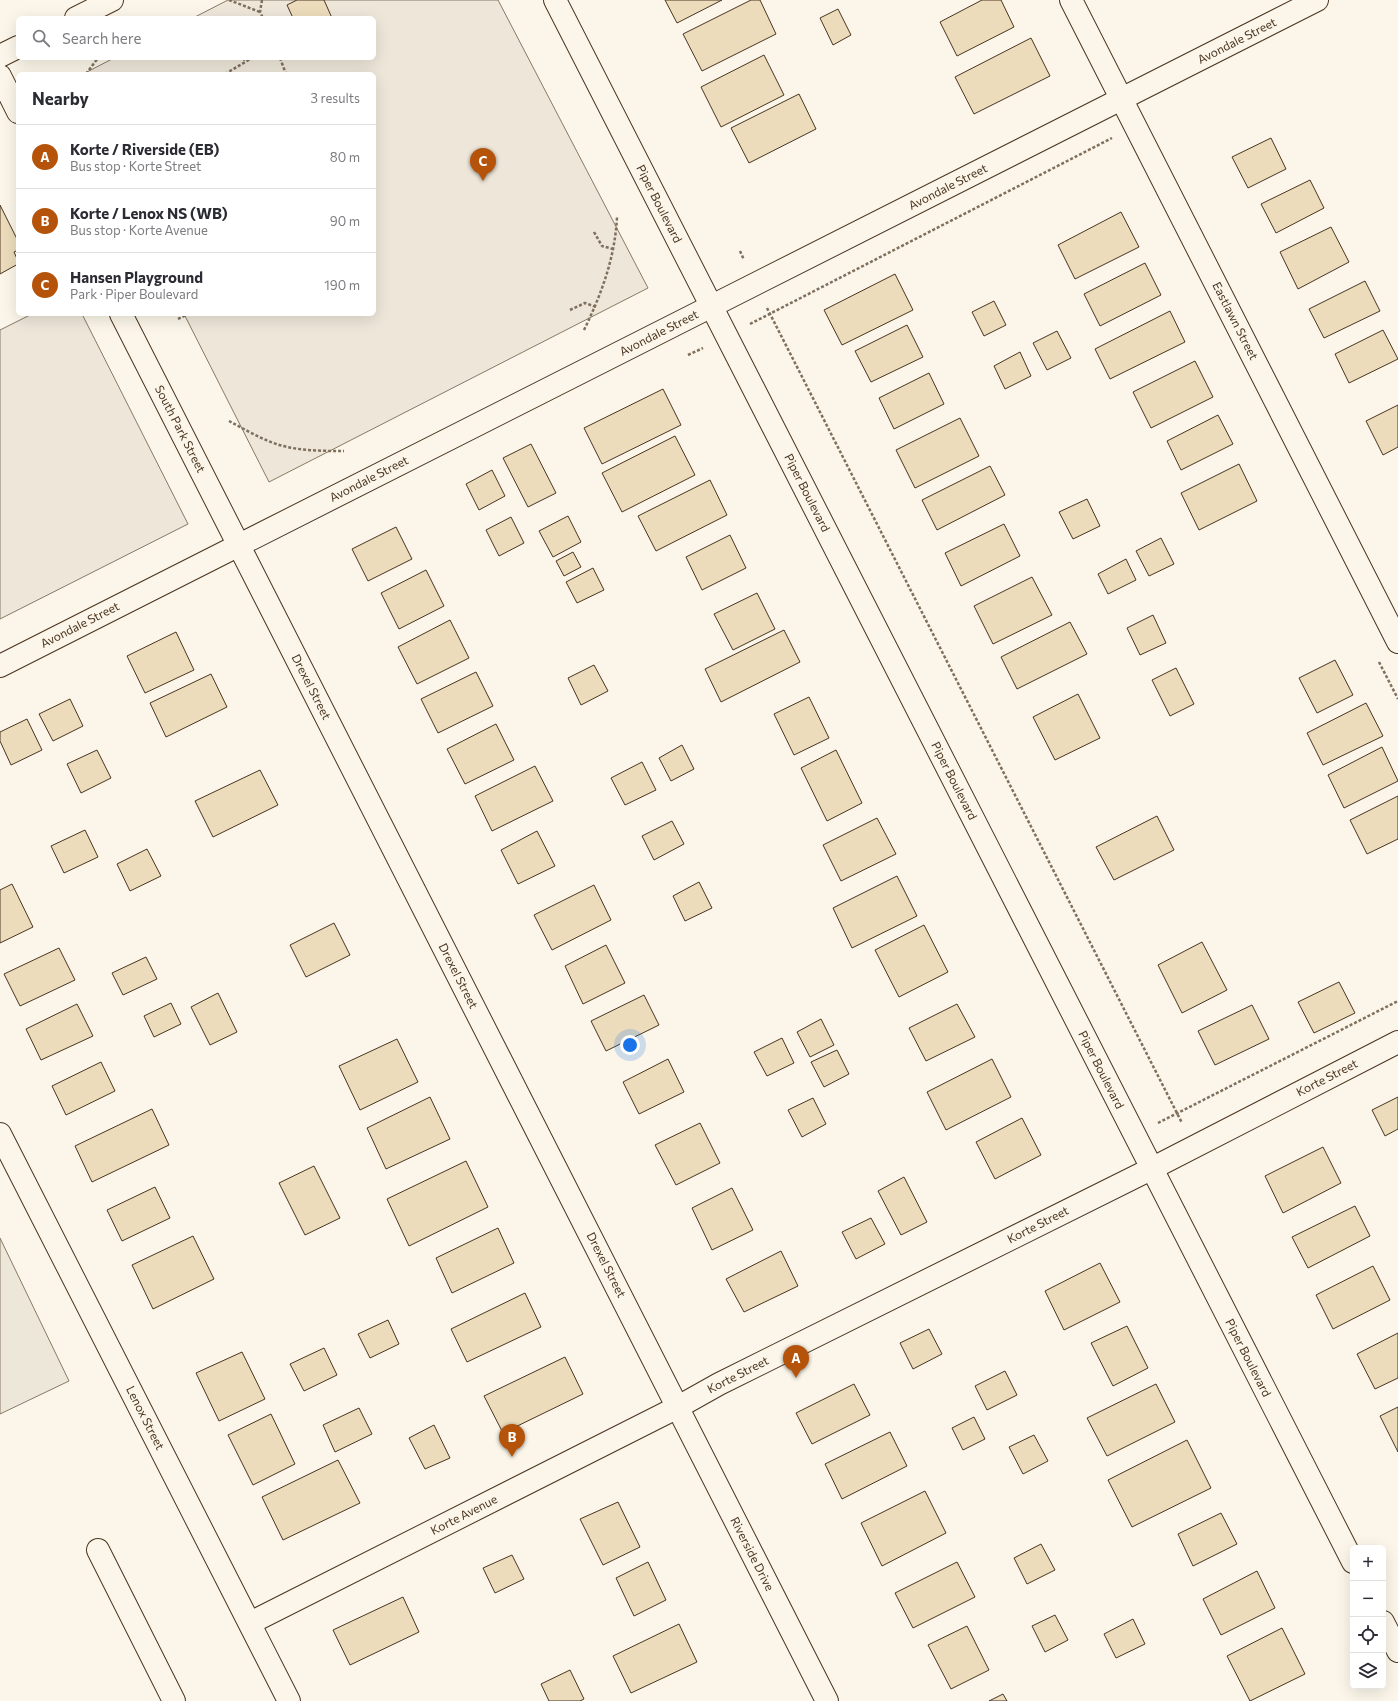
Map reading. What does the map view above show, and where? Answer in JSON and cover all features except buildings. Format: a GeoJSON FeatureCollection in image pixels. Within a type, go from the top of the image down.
{"type":"FeatureCollection","features":[{"type":"Feature","properties":{"kind":"street"},"geometry":{"type":"LineString","coordinates":[[80,16],[112,0]]}},
{"type":"Feature","properties":{"kind":"street","name":"Piper Boulevard"},"geometry":{"type":"LineString","coordinates":[[555,0],[1350,1556]]}},
{"type":"Feature","properties":{"kind":"street","name":"Eastlawn Street"},"geometry":{"type":"LineString","coordinates":[[1071,0],[1398,642]]}},
{"type":"Feature","properties":{"kind":"street","name":"Avondale Street"},"geometry":{"type":"LineString","coordinates":[[0,666],[1317,0]]}},
{"type":"Feature","properties":{"kind":"street"},"geometry":{"type":"LineString","coordinates":[[0,56],[16,48]]}},
{"type":"Feature","properties":{"kind":"street"},"geometry":{"type":"LineString","coordinates":[[0,76],[16,108]]}},
{"type":"Feature","properties":{"kind":"street","name":"South Park Street"},"geometry":{"type":"LineString","coordinates":[[122,316],[239,545]]}},
{"type":"Feature","properties":{"kind":"street","name":"Drexel Street"},"geometry":{"type":"LineString","coordinates":[[239,545],[678,1407]]}},
{"type":"Feature","properties":{"kind":"street","name":"Korte Street"},"geometry":{"type":"LineString","coordinates":[[678,1407],[726,1381],[1151,1169],[1398,1042]]}},
{"type":"Feature","properties":{"kind":"street","name":"Lenox Street"},"geometry":{"type":"LineString","coordinates":[[0,1134],[289,1701]]}},
{"type":"Feature","properties":{"kind":"street","name":"Korte Avenue"},"geometry":{"type":"LineString","coordinates":[[250,1623],[678,1407]]}},
{"type":"Feature","properties":{"kind":"street","name":"Riverside Drive"},"geometry":{"type":"LineString","coordinates":[[678,1407],[827,1701]]}},
{"type":"Feature","properties":{"kind":"street"},"geometry":{"type":"LineString","coordinates":[[98,1550],[174,1701]]}},
{"type":"Feature","properties":{"kind":"street"},"geometry":{"type":"LineString","coordinates":[[1386,1628],[1398,1651]]}},
{"type":"Feature","properties":{"kind":"path"},"geometry":{"type":"LineString","coordinates":[[229,0],[260,12]]}},
{"type":"Feature","properties":{"kind":"path"},"geometry":{"type":"LineString","coordinates":[[262,0],[260,12],[262,16]]}},
{"type":"Feature","properties":{"kind":"path"},"geometry":{"type":"LineString","coordinates":[[88,72],[96,60]]}},
{"type":"Feature","properties":{"kind":"path"},"geometry":{"type":"LineString","coordinates":[[228,72],[249,60]]}},
{"type":"Feature","properties":{"kind":"path"},"geometry":{"type":"LineString","coordinates":[[281,60],[285,72]]}},
{"type":"Feature","properties":{"kind":"path"},"geometry":{"type":"LineString","coordinates":[[688,355],[1136,126]]}},
{"type":"Feature","properties":{"kind":"path"},"geometry":{"type":"LineString","coordinates":[[584,330],[596,307],[609,273],[617,234],[617,217]]}},
{"type":"Feature","properties":{"kind":"path"},"geometry":{"type":"LineString","coordinates":[[594,232],[602,246],[614,249]]}},
{"type":"Feature","properties":{"kind":"path"},"geometry":{"type":"LineString","coordinates":[[740,251],[770,314],[1194,1146]]}},
{"type":"Feature","properties":{"kind":"path"},"geometry":{"type":"LineString","coordinates":[[570,310],[585,303],[596,307]]}},
{"type":"Feature","properties":{"kind":"path"},"geometry":{"type":"LineString","coordinates":[[178,319],[184,316]]}},
{"type":"Feature","properties":{"kind":"path"},"geometry":{"type":"LineString","coordinates":[[229,421],[282,446],[314,451],[344,451]]}},
{"type":"Feature","properties":{"kind":"path"},"geometry":{"type":"LineString","coordinates":[[1134,1135],[1398,1000]]}},
{"type":"Feature","properties":{"kind":"shaded area"},"geometry":{"type":"Polygon","coordinates":[[[228,0],[498,0],[648,288],[269,482],[185,316],[376,316],[376,72],[87,72],[110,60],[376,60],[376,16],[197,16],[228,0]]]}},
{"type":"Feature","properties":{"kind":"shaded area"},"geometry":{"type":"Polygon","coordinates":[[[28,316],[83,316],[188,524],[0,619],[0,330],[28,316]]]}},
{"type":"Feature","properties":{"kind":"shaded area"},"geometry":{"type":"Polygon","coordinates":[[[0,1238],[69,1381],[0,1414],[0,1238]]]}},
{"type":"Feature","properties":{"kind":"place","name":"Hansen Playground"},"geometry":{"type":"Point","coordinates":[483,181]}},
{"type":"Feature","properties":{"kind":"place","name":"Korte / Riverside (EB)"},"geometry":{"type":"Point","coordinates":[796,1378]}},
{"type":"Feature","properties":{"kind":"place","name":"Korte / Lenox NS (WB)"},"geometry":{"type":"Point","coordinates":[512,1457]}}]}
